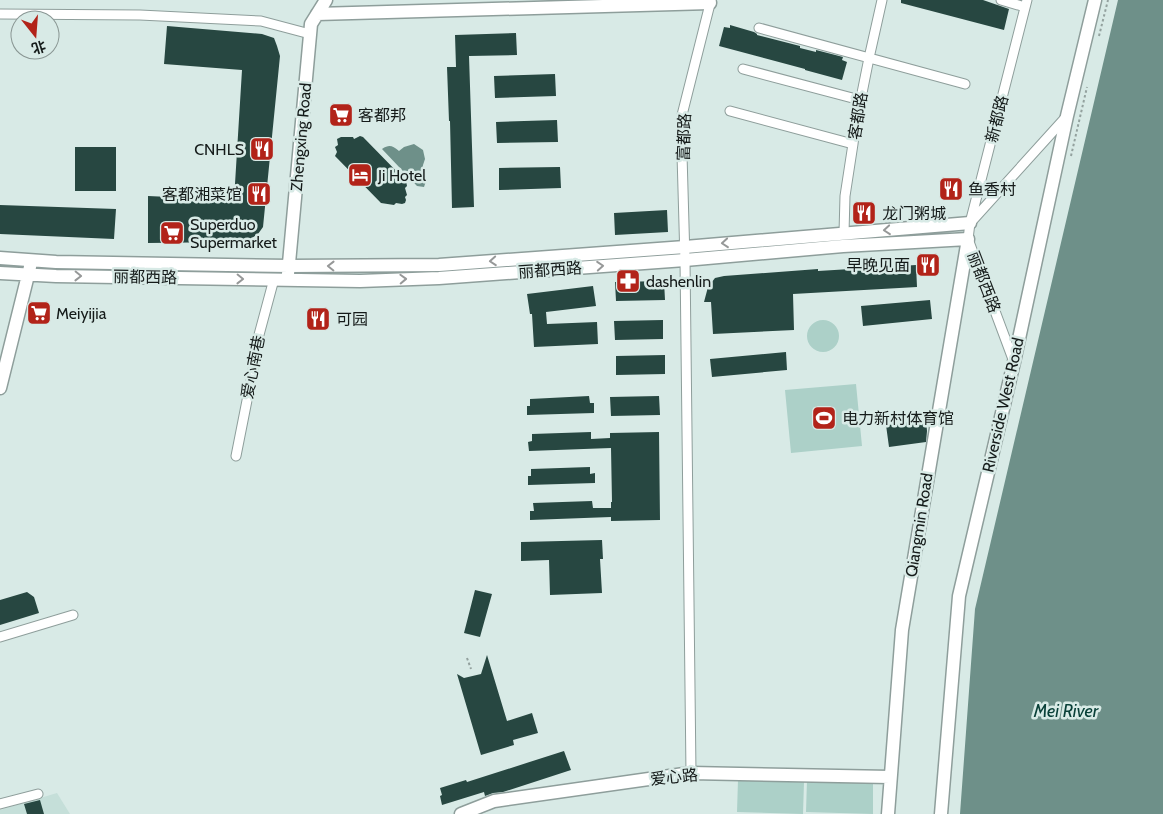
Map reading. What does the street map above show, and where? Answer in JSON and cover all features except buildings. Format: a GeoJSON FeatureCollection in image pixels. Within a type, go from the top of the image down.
{"type":"FeatureCollection","features":[{"type":"Feature","properties":{"kind":"street","name":"Zhengxing Road"},"geometry":{"type":"LineString","coordinates":[[288,279],[310,24],[326,0]]}},
{"type":"Feature","properties":{"kind":"street","name":"客都路"},"geometry":{"type":"LineString","coordinates":[[844,233],[845,196],[860,100],[882,0]]}},
{"type":"Feature","properties":{"kind":"street"},"geometry":{"type":"LineString","coordinates":[[1001,0],[1026,3]]}},
{"type":"Feature","properties":{"kind":"street","name":"Riverside West Road"},"geometry":{"type":"LineString","coordinates":[[941,814],[959,596],[1014,362],[1067,116],[1095,0]]}},
{"type":"Feature","properties":{"kind":"street"},"geometry":{"type":"LineString","coordinates":[[317,14],[711,1]]}},
{"type":"Feature","properties":{"kind":"street","name":"富都路"},"geometry":{"type":"LineString","coordinates":[[691,773],[685,247],[681,119],[711,1]]}},
{"type":"Feature","properties":{"kind":"street","name":"新都路"},"geometry":{"type":"LineString","coordinates":[[968,239],[970,223],[1026,3]]}},
{"type":"Feature","properties":{"kind":"street"},"geometry":{"type":"LineString","coordinates":[[0,14],[140,15],[261,21],[310,34]]}},
{"type":"Feature","properties":{"kind":"street"},"geometry":{"type":"LineString","coordinates":[[759,28],[965,84]]}},
{"type":"Feature","properties":{"kind":"street"},"geometry":{"type":"LineString","coordinates":[[743,69],[860,100]]}},
{"type":"Feature","properties":{"kind":"street"},"geometry":{"type":"LineString","coordinates":[[730,111],[853,144]]}},
{"type":"Feature","properties":{"kind":"street"},"geometry":{"type":"LineString","coordinates":[[970,223],[1067,116]]}},
{"type":"Feature","properties":{"kind":"street","name":"丽都西路"},"geometry":{"type":"LineString","coordinates":[[0,258],[289,266],[439,265],[970,223]]}},
{"type":"Feature","properties":{"kind":"street","name":"丽都西路"},"geometry":{"type":"LineString","coordinates":[[0,273],[360,281],[439,278],[843,246],[968,239],[1014,362]]}},
{"type":"Feature","properties":{"kind":"street","name":"Qiangmin Road"},"geometry":{"type":"LineString","coordinates":[[888,814],[902,630],[968,239]]}},
{"type":"Feature","properties":{"kind":"street"},"geometry":{"type":"LineString","coordinates":[[0,388],[29,275],[31,260]]}},
{"type":"Feature","properties":{"kind":"street","name":"爱心南巷"},"geometry":{"type":"LineString","coordinates":[[236,456],[254,365],[253,357],[274,279]]}},
{"type":"Feature","properties":{"kind":"street"},"geometry":{"type":"LineString","coordinates":[[0,636],[73,615]]}},
{"type":"Feature","properties":{"kind":"street","name":"爱心路"},"geometry":{"type":"LineString","coordinates":[[461,814],[494,801],[691,773],[890,777]]}},
{"type":"Feature","properties":{"kind":"street"},"geometry":{"type":"LineString","coordinates":[[0,804],[38,794]]}},
{"type":"Feature","properties":{"kind":"path"},"geometry":{"type":"LineString","coordinates":[[1099,36],[1108,0]]}},
{"type":"Feature","properties":{"kind":"path"},"geometry":{"type":"LineString","coordinates":[[1070,160],[1088,83]]}},
{"type":"Feature","properties":{"kind":"path"},"geometry":{"type":"LineString","coordinates":[[467,658],[470,669]]}},
{"type":"Feature","properties":{"kind":"shaded area"},"geometry":{"type":"Polygon","coordinates":[[[823,320],[835,324],[839,336],[835,348],[823,352],[811,348],[807,336],[811,324],[823,320]]]}},
{"type":"Feature","properties":{"kind":"shaded area","name":"电力新村体育馆"},"geometry":{"type":"Polygon","coordinates":[[[856,384],[862,446],[791,453],[785,390],[856,384]]]}},
{"type":"Feature","properties":{"kind":"shaded area"},"geometry":{"type":"Polygon","coordinates":[[[738,780],[804,782],[803,814],[737,812],[738,780]]]}},
{"type":"Feature","properties":{"kind":"shaded area"},"geometry":{"type":"Polygon","coordinates":[[[807,780],[873,782],[873,814],[806,812],[807,780]]]}},
{"type":"Feature","properties":{"kind":"shaded area"},"geometry":{"type":"Polygon","coordinates":[[[57,793],[70,814],[0,814],[0,810],[57,793]]]}},
{"type":"Feature","properties":{"kind":"water","name":"Mei River"},"geometry":{"type":"Polygon","coordinates":[[[1118,0],[1163,0],[1163,814],[960,814],[975,609],[1118,0]]]}},
{"type":"Feature","properties":{"kind":"water"},"geometry":{"type":"Polygon","coordinates":[[[414,144],[423,150],[425,159],[422,173],[426,181],[424,187],[417,186],[382,149],[391,146],[399,151],[404,147],[414,144]]]}},
{"type":"Feature","properties":{"kind":"place","name":"客都邦"},"geometry":{"type":"Point","coordinates":[341,115]}},
{"type":"Feature","properties":{"kind":"place","name":"CNHLS"},"geometry":{"type":"Point","coordinates":[262,149]}},
{"type":"Feature","properties":{"kind":"place","name":"Ji Hotel"},"geometry":{"type":"Point","coordinates":[360,175]}},
{"type":"Feature","properties":{"kind":"place","name":"鱼香村"},"geometry":{"type":"Point","coordinates":[951,189]}},
{"type":"Feature","properties":{"kind":"place","name":"客都湘菜馆"},"geometry":{"type":"Point","coordinates":[259,194]}},
{"type":"Feature","properties":{"kind":"place","name":"龙门粥城"},"geometry":{"type":"Point","coordinates":[864,213]}},
{"type":"Feature","properties":{"kind":"place","name":"Superduo Supermarket"},"geometry":{"type":"Point","coordinates":[172,233]}},
{"type":"Feature","properties":{"kind":"place","name":"早晚见面"},"geometry":{"type":"Point","coordinates":[928,265]}},
{"type":"Feature","properties":{"kind":"place","name":"dashenlin"},"geometry":{"type":"Point","coordinates":[628,281]}},
{"type":"Feature","properties":{"kind":"place","name":"Meiyijia"},"geometry":{"type":"Point","coordinates":[39,313]}},
{"type":"Feature","properties":{"kind":"place","name":"可园"},"geometry":{"type":"Point","coordinates":[318,319]}},
{"type":"Feature","properties":{"kind":"place","name":"电力新村体育馆"},"geometry":{"type":"Point","coordinates":[824,418]}}]}
